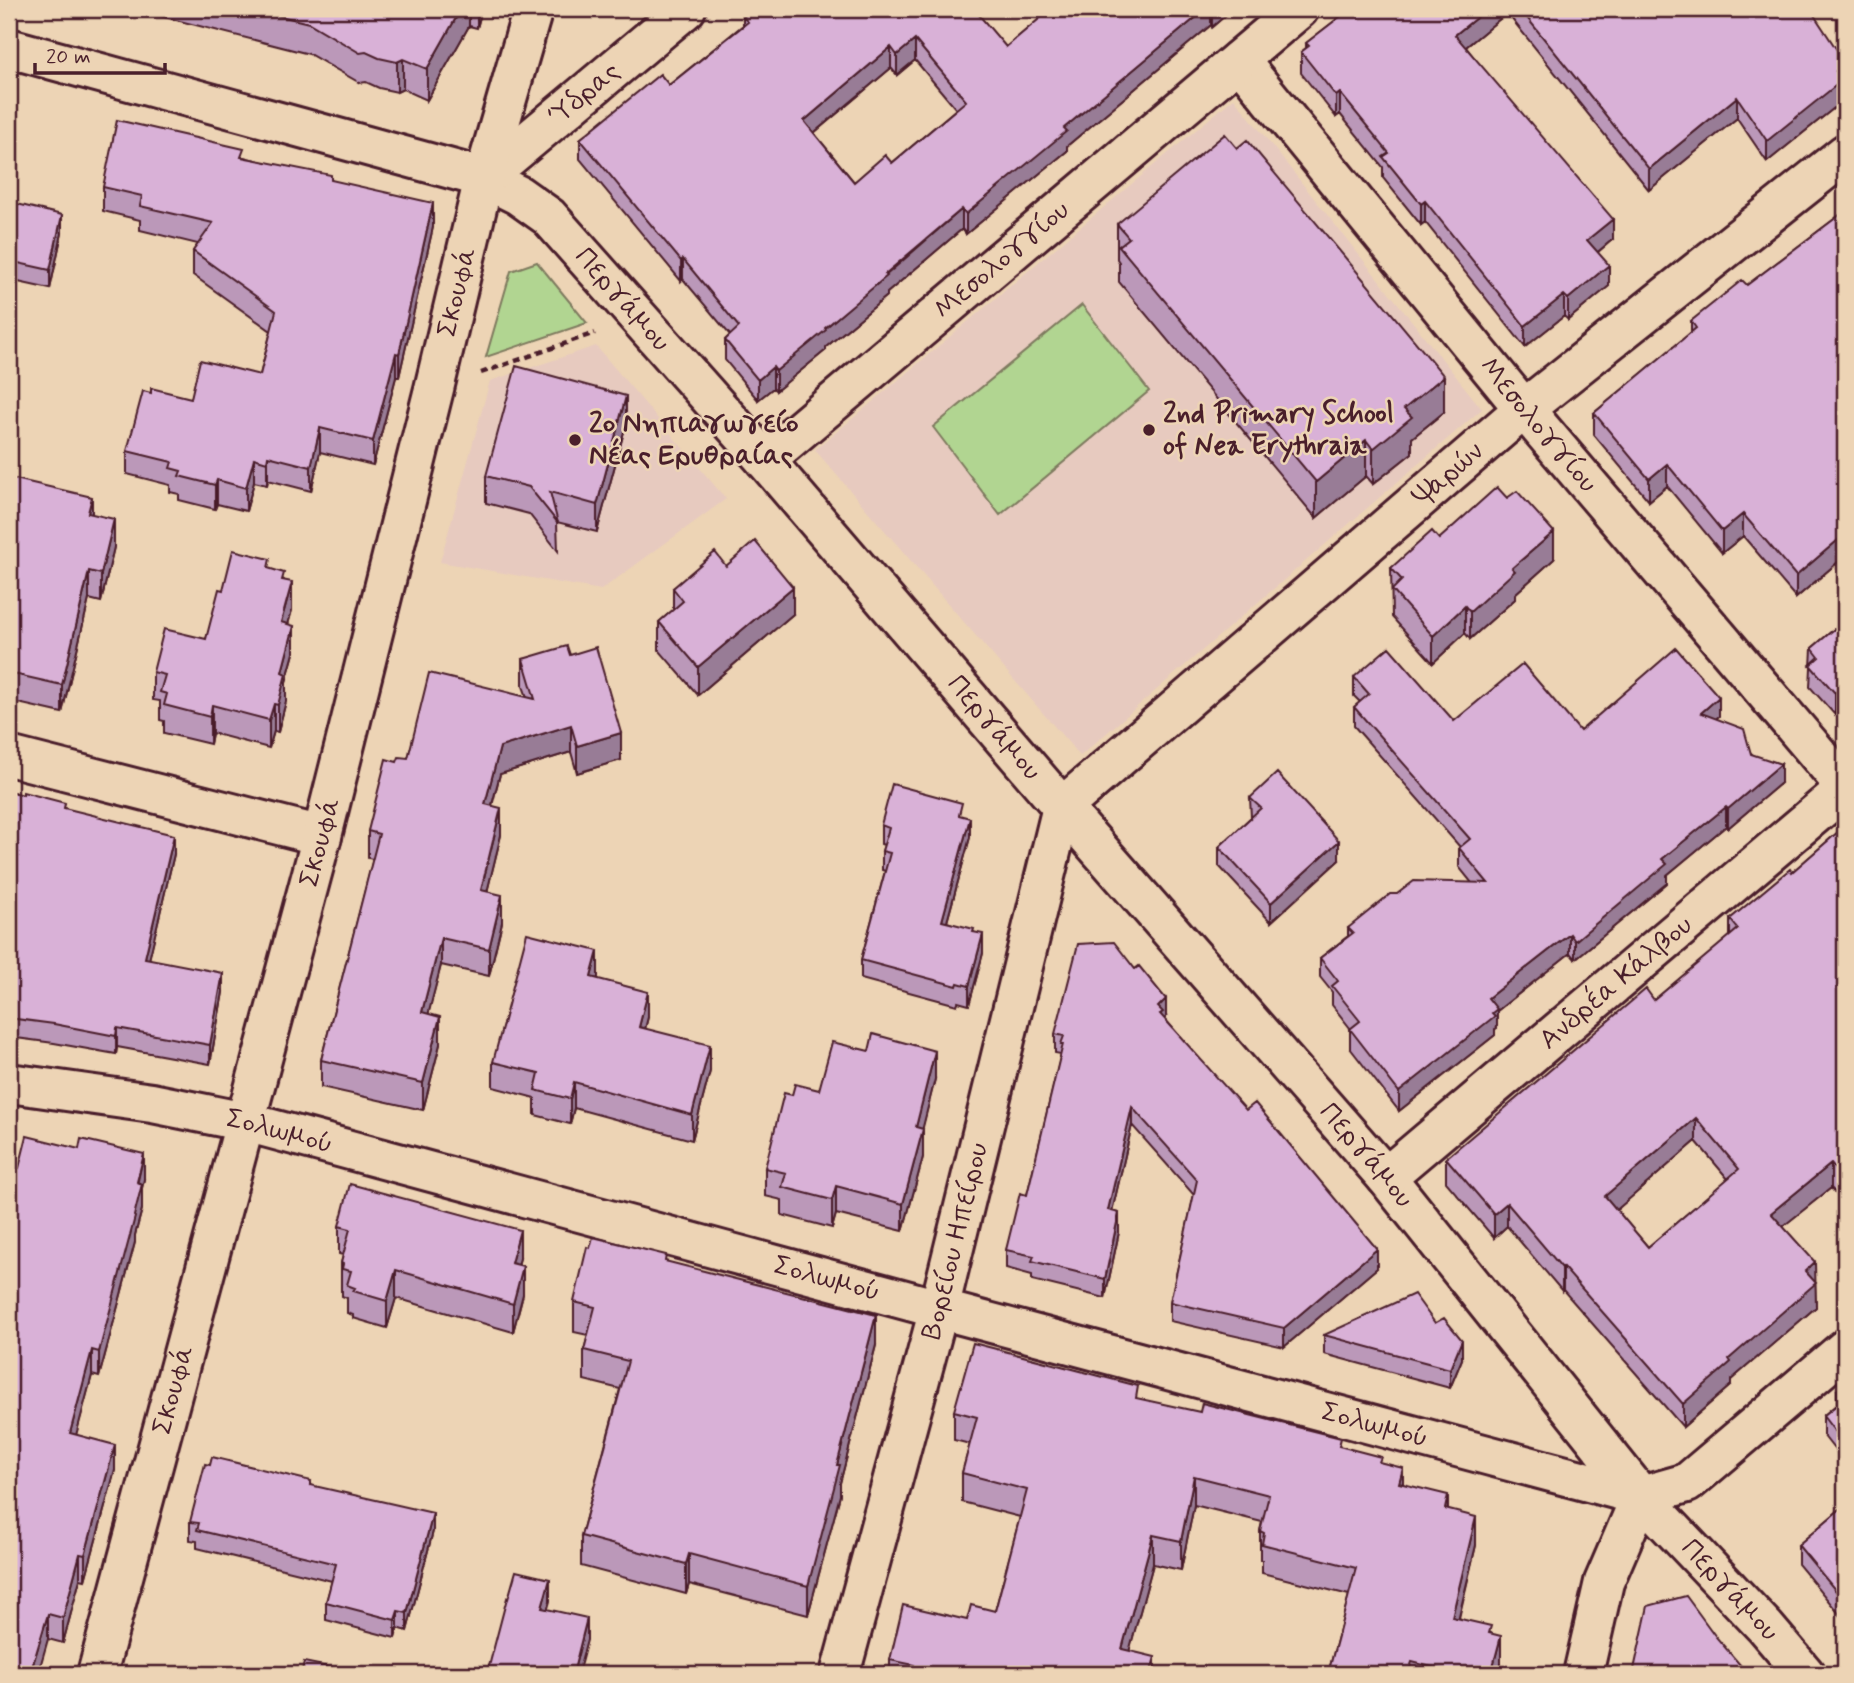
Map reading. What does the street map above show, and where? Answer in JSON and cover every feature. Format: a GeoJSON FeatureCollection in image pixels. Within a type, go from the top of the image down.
{"type":"FeatureCollection","features":[{"type":"Feature","properties":{"kind":"street","name":"Σκουφά"},"geometry":{"type":"LineString","coordinates":[[97,1674],[322,836],[434,390],[484,178],[533,9]]}},
{"type":"Feature","properties":{"kind":"street","name":"Ύδρας"},"geometry":{"type":"LineString","coordinates":[[484,178],[686,9]]}},
{"type":"Feature","properties":{"kind":"street","name":"Μεσολογγίου"},"geometry":{"type":"LineString","coordinates":[[765,460],[1299,9]]}},
{"type":"Feature","properties":{"kind":"street","name":"Περγάμου"},"geometry":{"type":"LineString","coordinates":[[9,48],[484,178],[517,195],[549,217],[765,460],[1062,807],[1386,1177],[1641,1496],[1765,1627],[1805,1674]]}},
{"type":"Feature","properties":{"kind":"street","name":"Μεσολογγίου"},"geometry":{"type":"LineString","coordinates":[[1239,60],[1524,410],[1845,787]]}},
{"type":"Feature","properties":{"kind":"street","name":"Ψαρών"},"geometry":{"type":"LineString","coordinates":[[1062,807],[1524,410],[1845,154]]}},
{"type":"Feature","properties":{"kind":"street"},"geometry":{"type":"LineString","coordinates":[[9,756],[322,836]]}},
{"type":"Feature","properties":{"kind":"street","name":"Ανδρέα Κάλβου"},"geometry":{"type":"LineString","coordinates":[[1386,1177],[1845,787]]}},
{"type":"Feature","properties":{"kind":"street","name":"Βορείου Ηπείρου"},"geometry":{"type":"LineString","coordinates":[[840,1674],[939,1309],[1062,807]]}},
{"type":"Feature","properties":{"kind":"street","name":"Σολωμού"},"geometry":{"type":"LineString","coordinates":[[9,1083],[152,1103],[246,1122],[1641,1496]]}},
{"type":"Feature","properties":{"kind":"street"},"geometry":{"type":"LineString","coordinates":[[1583,1674],[1604,1583],[1641,1496],[1687,1483],[1845,1349]]}},
{"type":"Feature","properties":{"kind":"path"},"geometry":{"type":"LineString","coordinates":[[434,390],[640,318]]}},
{"type":"Feature","properties":{"kind":"shaded area","name":"2nd Primary School of Nea Erythraia"},"geometry":{"type":"Polygon","coordinates":[[[1234,98],[1482,409],[1080,756],[815,450],[1234,98]]]}},
{"type":"Feature","properties":{"kind":"shaded area","name":"2ο Νηπιαγωγείο Νέας Ερυθραίας"},"geometry":{"type":"Polygon","coordinates":[[[596,346],[726,499],[601,590],[440,562],[490,381],[596,346]]]}},
{"type":"Feature","properties":{"kind":"green space"},"geometry":{"type":"Polygon","coordinates":[[[537,262],[587,323],[486,357],[511,271],[537,262]]]}},
{"type":"Feature","properties":{"kind":"green space"},"geometry":{"type":"Polygon","coordinates":[[[1082,305],[1149,391],[1000,515],[933,427],[1082,305]]]}},
{"type":"Feature","properties":{"kind":"building"},"geometry":{"type":"Polygon","coordinates":[[[251,9],[461,9],[427,69],[403,59],[397,62],[366,52],[360,53],[309,23],[251,9]]]}},
{"type":"Feature","properties":{"kind":"building"},"geometry":{"type":"Polygon","coordinates":[[[753,9],[974,9],[1006,47],[1051,9],[1206,9],[1064,128],[1067,131],[966,214],[962,209],[885,274],[887,276],[825,328],[826,330],[776,371],[773,367],[758,380],[725,340],[739,327],[580,139],[660,74],[669,85],[748,22],[743,17],[753,9]],[[915,40],[897,55],[891,47],[804,121],[854,182],[885,155],[892,163],[966,101],[915,40]]]}},
{"type":"Feature","properties":{"kind":"building"},"geometry":{"type":"Polygon","coordinates":[[[1350,9],[1487,9],[1455,35],[1613,219],[1587,240],[1609,265],[1568,299],[1564,295],[1525,326],[1425,201],[1421,204],[1383,157],[1389,153],[1340,93],[1336,96],[1301,52],[1309,46],[1306,43],[1350,9]]]}},
{"type":"Feature","properties":{"kind":"building"},"geometry":{"type":"Polygon","coordinates":[[[1520,9],[1810,9],[1845,62],[1836,71],[1844,79],[1767,141],[1737,97],[1649,169],[1520,9]]]}},
{"type":"Feature","properties":{"kind":"building"},"geometry":{"type":"Polygon","coordinates":[[[117,120],[244,149],[241,157],[331,175],[331,180],[433,203],[399,354],[396,353],[373,441],[320,428],[311,467],[268,456],[267,462],[254,458],[246,488],[217,480],[215,485],[179,476],[181,471],[170,468],[172,462],[127,451],[143,391],[151,393],[151,388],[191,398],[200,360],[260,375],[276,311],[193,251],[213,223],[140,206],[142,196],[103,187],[117,120]]]}},
{"type":"Feature","properties":{"kind":"building"},"geometry":{"type":"Polygon","coordinates":[[[1225,134],[1237,148],[1247,140],[1444,376],[1404,409],[1412,417],[1373,449],[1366,440],[1316,482],[1119,246],[1129,238],[1117,224],[1225,134]]]}},
{"type":"Feature","properties":{"kind":"building"},"geometry":{"type":"Polygon","coordinates":[[[9,202],[62,215],[50,270],[9,261],[9,202]]]}},
{"type":"Feature","properties":{"kind":"building"},"geometry":{"type":"Polygon","coordinates":[[[1845,211],[1845,534],[1796,576],[1743,514],[1722,531],[1667,464],[1649,479],[1594,413],[1696,328],[1691,321],[1742,280],[1747,285],[1845,211]]]}},
{"type":"Feature","properties":{"kind":"building"},"geometry":{"type":"Polygon","coordinates":[[[516,366],[626,396],[597,505],[550,492],[558,523],[529,487],[486,476],[516,366]]]}},
{"type":"Feature","properties":{"kind":"building"},"geometry":{"type":"Polygon","coordinates":[[[11,478],[92,497],[88,513],[114,519],[101,574],[89,571],[62,685],[9,673],[11,478]]]}},
{"type":"Feature","properties":{"kind":"building"},"geometry":{"type":"Polygon","coordinates":[[[1497,487],[1507,498],[1517,491],[1554,532],[1512,568],[1515,571],[1470,612],[1465,606],[1433,636],[1392,590],[1402,580],[1391,568],[1432,531],[1439,539],[1497,487]]]}},
{"type":"Feature","properties":{"kind":"building"},"geometry":{"type":"Polygon","coordinates":[[[755,541],[793,587],[698,667],[659,622],[683,601],[673,588],[715,552],[726,566],[755,541]]]}},
{"type":"Feature","properties":{"kind":"building"},"geometry":{"type":"Polygon","coordinates":[[[233,550],[270,559],[268,568],[284,573],[282,580],[292,582],[281,622],[294,626],[282,672],[286,674],[278,705],[274,704],[269,720],[212,705],[210,717],[164,705],[167,694],[160,692],[165,675],[153,672],[164,629],[206,639],[233,550]]]}},
{"type":"Feature","properties":{"kind":"building"},"geometry":{"type":"Polygon","coordinates":[[[1845,620],[1845,688],[1843,685],[1835,693],[1810,665],[1819,657],[1812,648],[1845,620]]]}},
{"type":"Feature","properties":{"kind":"building"},"geometry":{"type":"Polygon","coordinates":[[[567,646],[570,655],[596,647],[621,733],[577,746],[571,725],[500,747],[485,804],[501,808],[481,890],[502,895],[489,949],[441,938],[422,1012],[440,1017],[423,1083],[321,1060],[379,834],[368,831],[386,759],[397,762],[399,757],[408,758],[429,673],[535,699],[523,659],[567,646]]]}},
{"type":"Feature","properties":{"kind":"building"},"geometry":{"type":"Polygon","coordinates":[[[1389,647],[1454,721],[1523,664],[1580,731],[1676,648],[1719,697],[1701,713],[1744,729],[1751,754],[1781,764],[1728,809],[1726,807],[1662,859],[1667,864],[1575,941],[1570,934],[1488,998],[1497,1009],[1492,1013],[1495,1016],[1399,1092],[1350,1029],[1360,1021],[1332,986],[1338,981],[1320,958],[1353,933],[1348,928],[1390,894],[1397,894],[1414,881],[1488,883],[1459,848],[1470,839],[1354,707],[1369,694],[1354,677],[1389,647]]]}},
{"type":"Feature","properties":{"kind":"building"},"geometry":{"type":"Polygon","coordinates":[[[1277,773],[1339,841],[1271,903],[1219,847],[1261,808],[1250,798],[1277,773]]]}},
{"type":"Feature","properties":{"kind":"building"},"geometry":{"type":"Polygon","coordinates":[[[892,784],[962,803],[959,815],[970,818],[942,921],[983,934],[969,986],[958,983],[957,986],[861,960],[890,853],[882,851],[889,828],[881,825],[892,784]]]}},
{"type":"Feature","properties":{"kind":"building"},"geometry":{"type":"Polygon","coordinates":[[[9,791],[65,803],[64,808],[174,835],[145,958],[223,973],[210,1045],[117,1028],[116,1036],[9,1018],[9,791]]]}},
{"type":"Feature","properties":{"kind":"building"},"geometry":{"type":"Polygon","coordinates":[[[1845,826],[1845,1182],[1831,1164],[1771,1213],[1815,1262],[1805,1271],[1816,1283],[1729,1359],[1731,1362],[1683,1404],[1507,1203],[1494,1214],[1446,1158],[1646,989],[1654,1000],[1738,929],[1730,919],[1790,869],[1792,872],[1845,826]],[[1696,1118],[1605,1196],[1648,1247],[1739,1169],[1696,1118]]]}},
{"type":"Feature","properties":{"kind":"building"},"geometry":{"type":"Polygon","coordinates":[[[527,933],[598,951],[591,977],[648,992],[639,1027],[710,1045],[692,1115],[574,1082],[570,1099],[535,1090],[539,1073],[493,1062],[527,933]]]}},
{"type":"Feature","properties":{"kind":"building"},"geometry":{"type":"Polygon","coordinates":[[[1114,942],[1135,969],[1139,966],[1166,999],[1158,1007],[1163,1012],[1160,1014],[1246,1110],[1255,1103],[1377,1249],[1284,1328],[1170,1302],[1197,1180],[1132,1107],[1108,1210],[1119,1213],[1105,1279],[1032,1261],[1034,1256],[1006,1250],[1020,1193],[1027,1195],[1063,1044],[1064,1036],[1055,1034],[1078,944],[1114,942]]]}},
{"type":"Feature","properties":{"kind":"building"},"geometry":{"type":"Polygon","coordinates":[[[873,1034],[935,1051],[916,1127],[923,1129],[903,1204],[836,1186],[832,1200],[782,1187],[786,1173],[765,1168],[784,1093],[792,1095],[795,1084],[819,1090],[832,1042],[869,1051],[873,1034]]]}},
{"type":"Feature","properties":{"kind":"building"},"geometry":{"type":"Polygon","coordinates":[[[27,1136],[79,1149],[81,1139],[144,1154],[137,1182],[142,1184],[135,1217],[99,1352],[92,1350],[70,1433],[115,1445],[85,1555],[80,1554],[63,1618],[48,1614],[30,1674],[9,1674],[9,1166],[19,1168],[27,1136]]]}},
{"type":"Feature","properties":{"kind":"building"},"geometry":{"type":"Polygon","coordinates":[[[350,1184],[520,1230],[511,1263],[523,1266],[513,1304],[396,1270],[387,1301],[353,1291],[355,1288],[347,1285],[351,1271],[342,1269],[341,1263],[350,1229],[339,1226],[350,1184]]]}},
{"type":"Feature","properties":{"kind":"building"},"geometry":{"type":"Polygon","coordinates":[[[593,1237],[666,1255],[665,1261],[876,1315],[808,1586],[689,1554],[686,1564],[581,1536],[628,1361],[584,1350],[595,1307],[574,1302],[587,1247],[590,1248],[593,1237]]]}},
{"type":"Feature","properties":{"kind":"building"},"geometry":{"type":"Polygon","coordinates":[[[1414,1294],[1435,1323],[1444,1318],[1462,1340],[1450,1369],[1324,1335],[1414,1294]]]}},
{"type":"Feature","properties":{"kind":"building"},"geometry":{"type":"Polygon","coordinates":[[[973,1343],[1138,1386],[1136,1398],[1200,1412],[1202,1403],[1341,1438],[1339,1446],[1381,1457],[1379,1462],[1403,1468],[1399,1483],[1448,1495],[1445,1509],[1476,1517],[1452,1617],[1491,1626],[1489,1633],[1501,1636],[1491,1674],[1459,1674],[1412,1662],[1408,1674],[1328,1674],[1356,1568],[1262,1544],[1264,1533],[1260,1531],[1269,1495],[1194,1476],[1181,1541],[1153,1535],[1122,1649],[1155,1657],[1151,1671],[1165,1674],[912,1674],[914,1665],[890,1660],[903,1605],[967,1620],[971,1605],[995,1611],[1027,1490],[962,1473],[977,1417],[954,1411],[973,1343]]]}},
{"type":"Feature","properties":{"kind":"building"},"geometry":{"type":"Polygon","coordinates":[[[1845,1384],[1845,1445],[1823,1416],[1844,1399],[1837,1390],[1845,1384]]]}},
{"type":"Feature","properties":{"kind":"building"},"geometry":{"type":"Polygon","coordinates":[[[212,1457],[311,1481],[310,1485],[433,1513],[407,1613],[398,1611],[395,1620],[326,1602],[336,1564],[197,1530],[199,1523],[190,1522],[205,1464],[210,1465],[212,1457]]]}},
{"type":"Feature","properties":{"kind":"building"},"geometry":{"type":"Polygon","coordinates":[[[1845,1505],[1845,1602],[1798,1545],[1845,1505]]]}},
{"type":"Feature","properties":{"kind":"building"},"geometry":{"type":"Polygon","coordinates":[[[516,1571],[550,1579],[542,1608],[587,1618],[573,1674],[487,1674],[516,1571]]]}},
{"type":"Feature","properties":{"kind":"building"},"geometry":{"type":"Polygon","coordinates":[[[1686,1596],[1748,1674],[1633,1674],[1648,1606],[1686,1596]]]}},
{"type":"Feature","properties":{"kind":"building"},"geometry":{"type":"Polygon","coordinates":[[[304,1662],[338,1669],[337,1674],[301,1674],[304,1662]]]}},
{"type":"Feature","properties":{"kind":"place","name":"2nd Primary School of Nea Erythraia"},"geometry":{"type":"Point","coordinates":[1149,430]}},
{"type":"Feature","properties":{"kind":"place","name":"2ο Νηπιαγωγείο Νέας Ερυθραίας"},"geometry":{"type":"Point","coordinates":[575,440]}}]}
